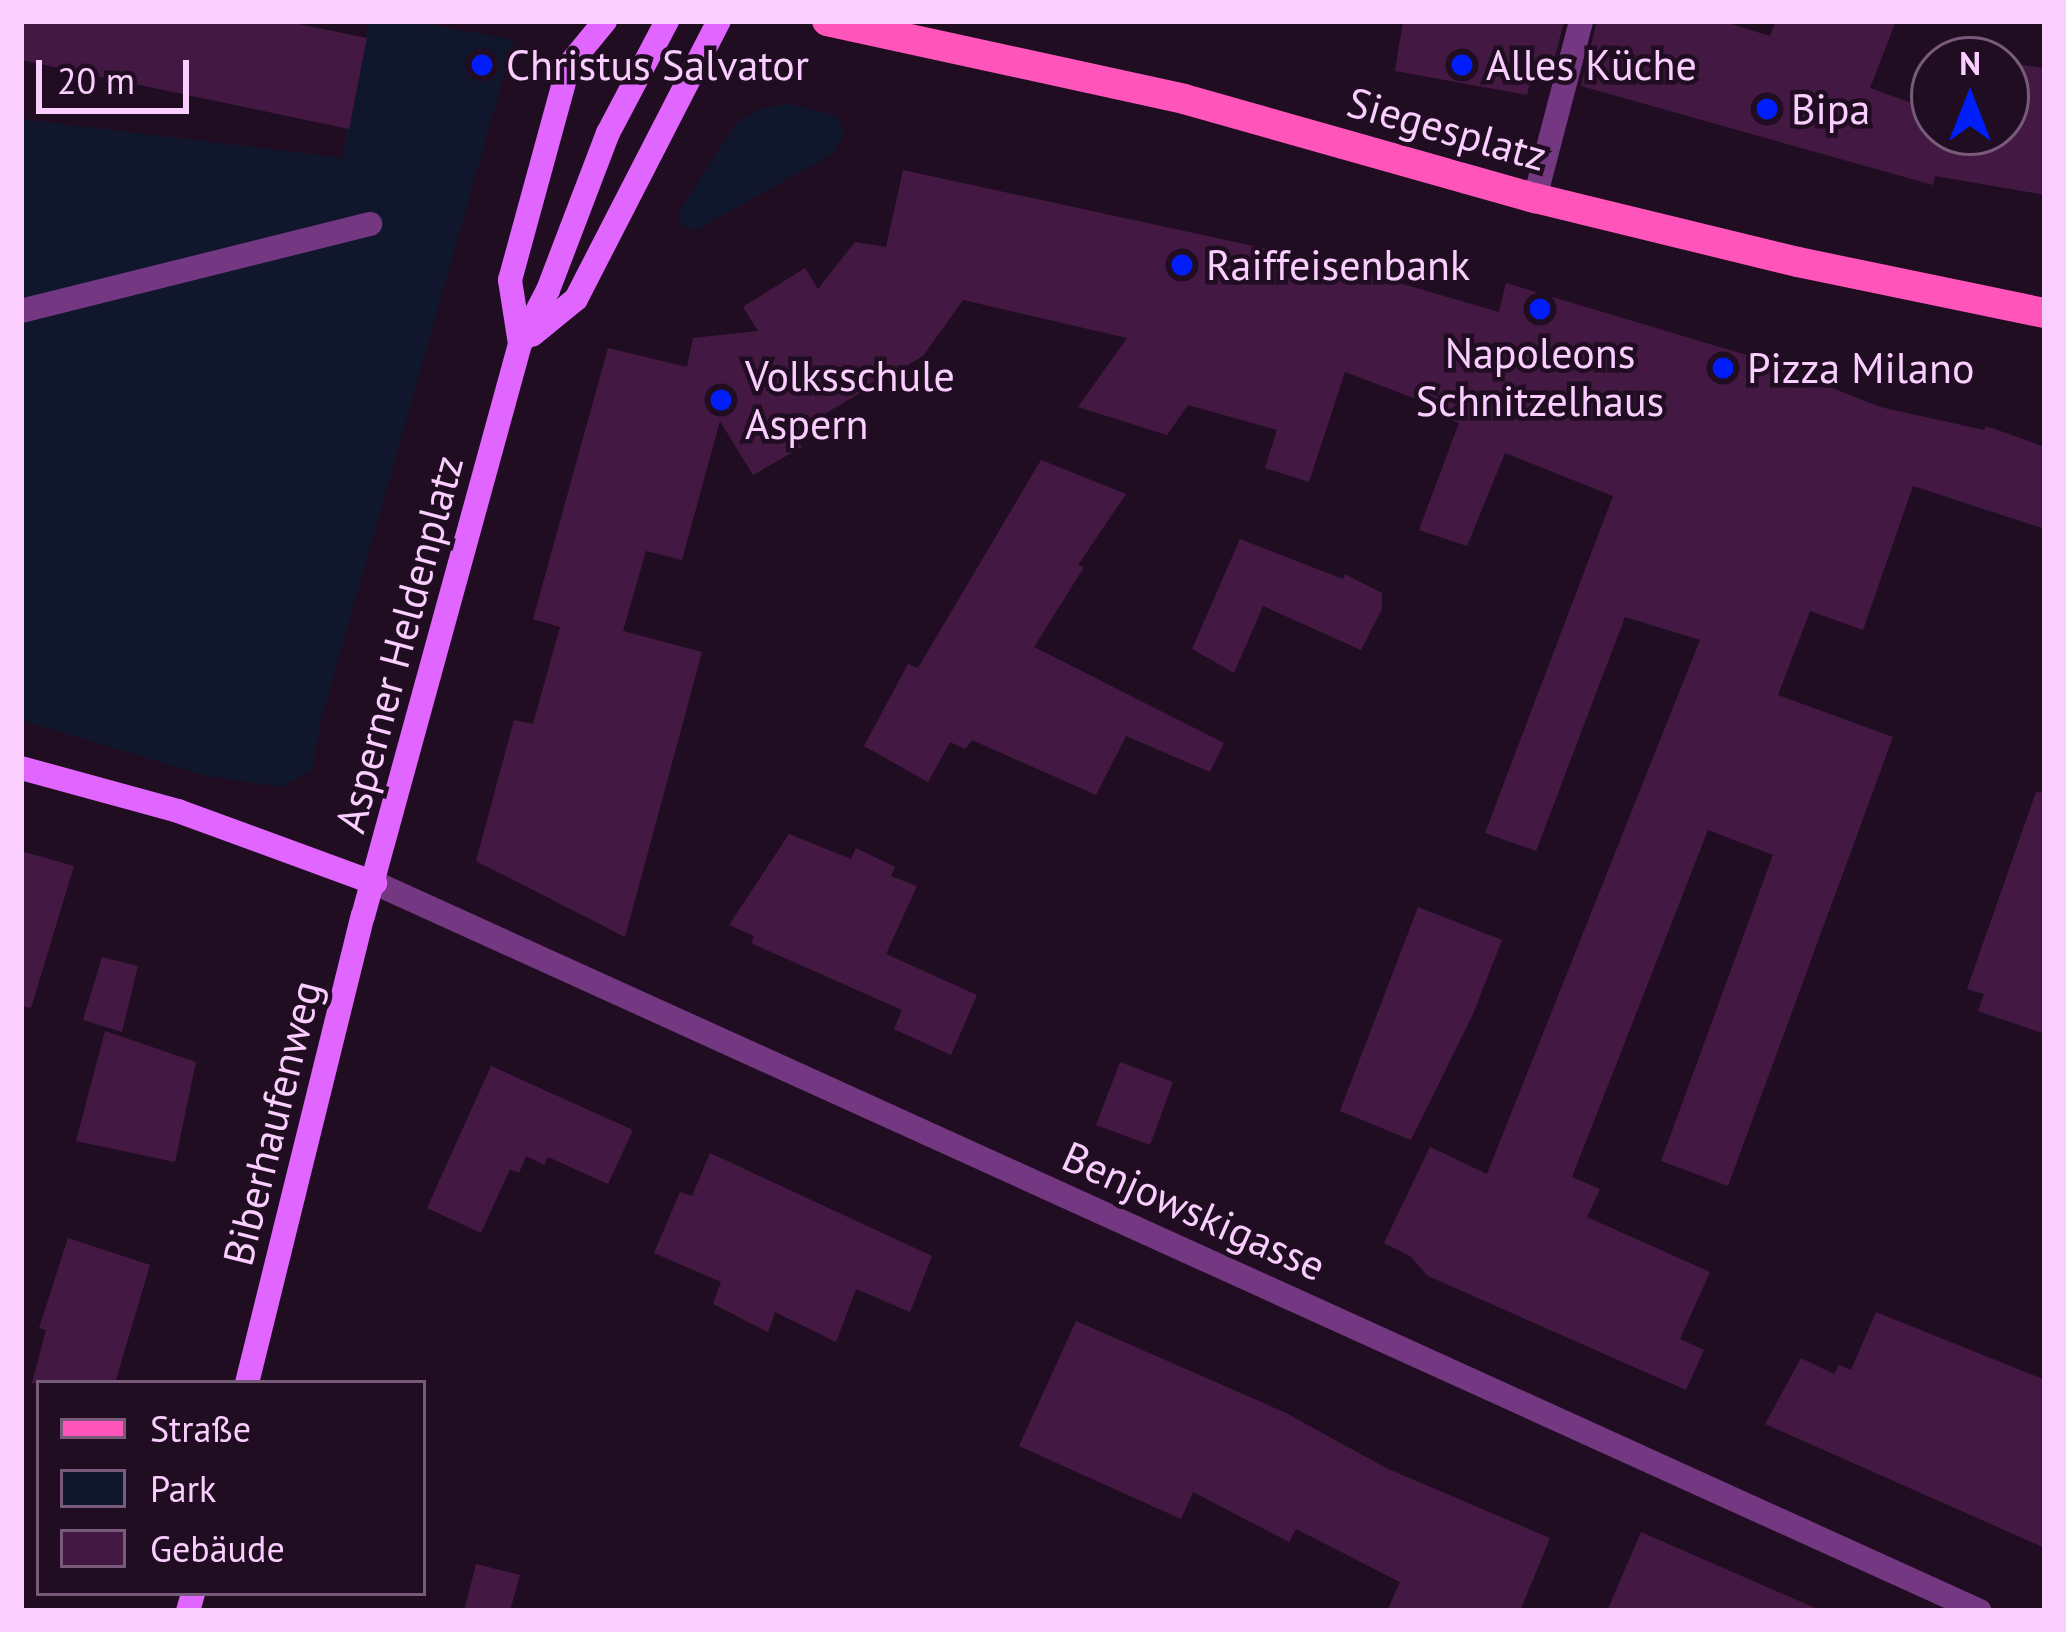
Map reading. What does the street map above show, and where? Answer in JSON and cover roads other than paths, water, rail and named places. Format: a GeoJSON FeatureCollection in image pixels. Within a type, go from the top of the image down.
{"type":"FeatureCollection","features":[{"type":"Feature","properties":{"kind":"main road","name":"Asperner Heldenplatz"},"geometry":{"type":"LineString","coordinates":[[520,344],[510,280],[569,65],[605,21]]}},
{"type":"Feature","properties":{"kind":"main road","name":"Asperner Heldenplatz"},"geometry":{"type":"LineString","coordinates":[[21,767],[178,811],[375,883],[520,344],[548,290],[608,133],[668,21]]}},
{"type":"Feature","properties":{"kind":"main road"},"geometry":{"type":"LineString","coordinates":[[520,344],[576,299],[719,21]]}},
{"type":"Feature","properties":{"kind":"main road","name":"Siegesplatz"},"geometry":{"type":"LineString","coordinates":[[827,21],[1184,99],[1535,198],[1798,262],[2045,313]]}},
{"type":"Feature","properties":{"kind":"main road","name":"Biberhaufenweg"},"geometry":{"type":"LineString","coordinates":[[248,1380],[375,883]]}},
{"type":"Feature","properties":{"kind":"street"},"geometry":{"type":"LineString","coordinates":[[1535,198],[1581,21]]}},
{"type":"Feature","properties":{"kind":"street"},"geometry":{"type":"LineString","coordinates":[[21,310],[370,224]]}},
{"type":"Feature","properties":{"kind":"street","name":"Benjowskigasse"},"geometry":{"type":"LineString","coordinates":[[375,883],[1980,1611]]}},
{"type":"Feature","properties":{"kind":"place","name":"Christus Salvator"},"geometry":{"type":"Point","coordinates":[482,65]}},
{"type":"Feature","properties":{"kind":"place","name":"Alles Küche"},"geometry":{"type":"Point","coordinates":[1462,65]}},
{"type":"Feature","properties":{"kind":"place","name":"Bipa"},"geometry":{"type":"Point","coordinates":[1767,109]}},
{"type":"Feature","properties":{"kind":"place","name":"Raiffeisenbank"},"geometry":{"type":"Point","coordinates":[1182,265]}},
{"type":"Feature","properties":{"kind":"place","name":"Napoleons Schnitzelhaus"},"geometry":{"type":"Point","coordinates":[1540,309]}},
{"type":"Feature","properties":{"kind":"place","name":"Pizza Milano"},"geometry":{"type":"Point","coordinates":[1723,368]}},
{"type":"Feature","properties":{"kind":"place","name":"Volksschule Aspern"},"geometry":{"type":"Point","coordinates":[721,400]}}]}
